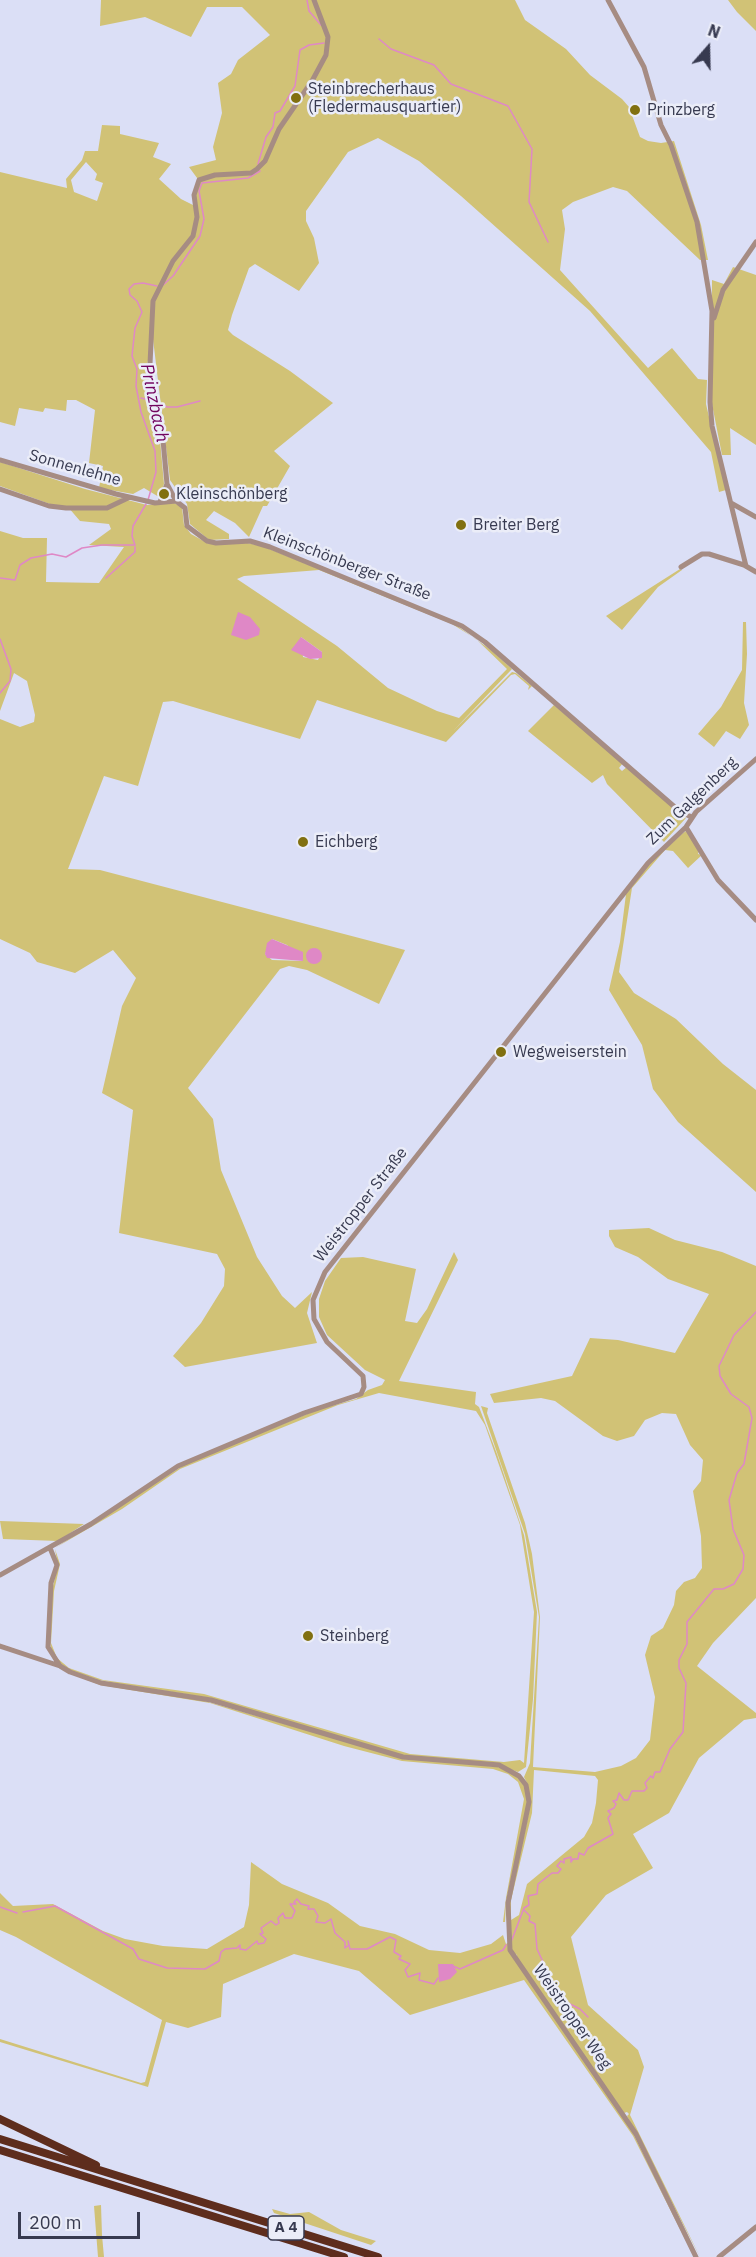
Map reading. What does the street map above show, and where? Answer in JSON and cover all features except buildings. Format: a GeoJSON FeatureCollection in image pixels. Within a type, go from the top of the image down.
{"type":"FeatureCollection","features":[{"type":"Feature","properties":{"kind":"highway"},"geometry":{"type":"LineString","coordinates":[[0,2119],[38,2135],[112,2174]]}},
{"type":"Feature","properties":{"kind":"highway","name":"A 4"},"geometry":{"type":"LineString","coordinates":[[0,2139],[378,2257]]}},
{"type":"Feature","properties":{"kind":"highway","name":"A 4"},"geometry":{"type":"LineString","coordinates":[[0,2150],[344,2257]]}},
{"type":"Feature","properties":{"kind":"highway"},"geometry":{"type":"LineString","coordinates":[[0,2156],[29,2159]]}},
{"type":"Feature","properties":{"kind":"street"},"geometry":{"type":"LineString","coordinates":[[608,0],[644,67],[661,125],[671,145],[697,222],[709,282],[712,324],[710,402],[712,426],[746,566]]}},
{"type":"Feature","properties":{"kind":"street"},"geometry":{"type":"LineString","coordinates":[[157,502],[167,484],[149,345],[151,308],[158,290],[196,227],[194,195],[199,180],[215,176],[251,173],[257,169],[265,161],[279,129],[306,93],[328,46],[327,30],[315,3]]}},
{"type":"Feature","properties":{"kind":"street"},"geometry":{"type":"LineString","coordinates":[[712,324],[723,290],[756,242]]}},
{"type":"Feature","properties":{"kind":"street","name":"Sonnenlehne"},"geometry":{"type":"LineString","coordinates":[[0,460],[87,488],[143,500],[177,501]]}},
{"type":"Feature","properties":{"kind":"street","name":"Kleinschönberger Straße"},"geometry":{"type":"LineString","coordinates":[[167,484],[177,501],[185,508],[187,526],[207,541],[258,543],[438,614],[485,642],[514,669],[650,782],[677,809],[691,818]]}},
{"type":"Feature","properties":{"kind":"street"},"geometry":{"type":"LineString","coordinates":[[0,489],[49,506],[66,508],[107,508],[128,497]]}},
{"type":"Feature","properties":{"kind":"street"},"geometry":{"type":"LineString","coordinates":[[731,503],[756,517]]}},
{"type":"Feature","properties":{"kind":"street"},"geometry":{"type":"LineString","coordinates":[[681,567],[706,554],[746,566],[756,572]]}},
{"type":"Feature","properties":{"kind":"street","name":"Zum Galgenberg"},"geometry":{"type":"LineString","coordinates":[[648,863],[686,827],[691,818],[756,759]]}},
{"type":"Feature","properties":{"kind":"street"},"geometry":{"type":"LineString","coordinates":[[686,827],[718,880],[756,920]]}},
{"type":"Feature","properties":{"kind":"street","name":"Weistropper Straße"},"geometry":{"type":"LineString","coordinates":[[0,1575],[110,1513],[178,1466],[316,1408],[361,1395],[364,1387],[363,1376],[327,1342],[314,1319],[312,1306],[319,1283],[344,1246],[648,863]]}},
{"type":"Feature","properties":{"kind":"street"},"geometry":{"type":"LineString","coordinates":[[50,1548],[57,1565],[51,1583],[48,1641],[52,1656],[60,1666]]}},
{"type":"Feature","properties":{"kind":"street"},"geometry":{"type":"LineString","coordinates":[[0,1646],[60,1666]]}},
{"type":"Feature","properties":{"kind":"street","name":"Weistropper Weg"},"geometry":{"type":"LineString","coordinates":[[60,1666],[78,1675],[109,1684],[211,1700],[403,1757],[499,1765],[519,1776],[526,1785],[529,1802],[508,1903],[510,1950],[636,2134],[696,2257]]}},
{"type":"Feature","properties":{"kind":"street"},"geometry":{"type":"LineString","coordinates":[[718,2257],[756,2227]]}},
{"type":"Feature","properties":{"kind":"shaded area"},"geometry":{"type":"Polygon","coordinates":[[[101,0],[515,0],[525,20],[566,49],[590,75],[622,99],[629,107],[640,137],[661,143],[674,141],[701,225],[708,260],[700,260],[627,191],[613,187],[573,202],[562,210],[565,229],[560,270],[648,368],[672,348],[698,379],[707,380],[706,404],[726,490],[719,492],[711,452],[590,311],[419,161],[378,138],[348,152],[306,211],[306,221],[314,238],[319,263],[299,291],[255,264],[249,268],[232,315],[228,330],[233,335],[290,371],[333,403],[274,451],[290,466],[267,506],[263,506],[249,537],[235,523],[214,511],[206,520],[229,534],[229,539],[209,540],[190,524],[187,504],[170,480],[153,339],[147,365],[160,440],[164,484],[159,497],[144,488],[133,494],[99,488],[103,466],[89,463],[95,410],[76,400],[67,400],[66,411],[45,408],[43,412],[19,408],[15,426],[0,422],[0,172],[67,188],[66,179],[82,160],[85,151],[98,151],[102,125],[120,126],[120,134],[159,143],[153,157],[171,164],[159,179],[181,199],[195,206],[195,195],[200,182],[189,167],[216,160],[213,147],[222,113],[218,83],[231,74],[238,60],[270,35],[242,7],[207,7],[191,37],[145,17],[100,26],[101,0]],[[86,162],[71,180],[74,192],[97,201],[103,183],[95,180],[97,174],[86,162]]]}},
{"type":"Feature","properties":{"kind":"shaded area"},"geometry":{"type":"Polygon","coordinates":[[[728,0],[756,0],[756,31],[737,12],[728,0]]]}},
{"type":"Feature","properties":{"kind":"shaded area"},"geometry":{"type":"Polygon","coordinates":[[[733,267],[756,275],[756,445],[730,428],[731,455],[722,455],[711,399],[712,280],[724,284],[733,267]]]}},
{"type":"Feature","properties":{"kind":"shaded area"},"geometry":{"type":"Polygon","coordinates":[[[0,462],[85,489],[147,505],[174,503],[182,507],[184,525],[191,534],[209,544],[242,542],[262,546],[453,623],[472,637],[452,624],[319,570],[244,576],[237,579],[337,646],[388,688],[437,711],[459,718],[507,669],[477,640],[512,669],[453,731],[512,672],[516,673],[532,686],[528,690],[529,686],[515,674],[511,675],[446,742],[317,700],[300,739],[173,701],[163,702],[138,786],[104,776],[68,869],[100,870],[405,950],[379,1004],[307,970],[289,966],[280,969],[188,1088],[213,1119],[221,1170],[257,1257],[282,1296],[295,1308],[312,1292],[307,1313],[317,1343],[185,1367],[173,1356],[201,1323],[224,1286],[225,1269],[217,1254],[119,1233],[133,1110],[102,1093],[122,1006],[136,978],[113,950],[75,973],[37,962],[30,953],[0,939],[0,719],[20,727],[34,722],[35,715],[27,681],[14,673],[0,711],[0,531],[23,538],[47,538],[46,582],[99,583],[124,547],[89,545],[111,529],[109,524],[80,521],[68,507],[50,504],[0,486],[0,462]],[[301,637],[303,657],[318,660],[322,652],[301,637]],[[272,939],[265,954],[272,960],[303,961],[287,945],[272,939]]]}},
{"type":"Feature","properties":{"kind":"shaded area"},"geometry":{"type":"Polygon","coordinates":[[[680,569],[682,570],[658,587],[622,630],[606,616],[680,569]]]}},
{"type":"Feature","properties":{"kind":"shaded area"},"geometry":{"type":"Polygon","coordinates":[[[238,612],[250,617],[260,629],[259,635],[246,640],[231,635],[238,612]]]}},
{"type":"Feature","properties":{"kind":"shaded area"},"geometry":{"type":"Polygon","coordinates":[[[743,622],[746,622],[747,654],[744,703],[749,725],[740,739],[726,731],[714,747],[698,734],[721,707],[742,670],[743,622]]]}},
{"type":"Feature","properties":{"kind":"shaded area"},"geometry":{"type":"Polygon","coordinates":[[[301,637],[322,652],[322,658],[310,659],[291,650],[301,637]]]}},
{"type":"Feature","properties":{"kind":"shaded area"},"geometry":{"type":"Polygon","coordinates":[[[554,705],[623,763],[619,768],[622,771],[628,766],[686,818],[664,842],[607,784],[603,775],[592,783],[528,731],[554,705]]]}},
{"type":"Feature","properties":{"kind":"shaded area"},"geometry":{"type":"Polygon","coordinates":[[[686,831],[699,851],[698,854],[702,855],[688,868],[673,851],[665,850],[632,888],[619,972],[634,993],[676,1019],[723,1064],[756,1090],[756,1192],[678,1122],[653,1089],[642,1045],[609,990],[620,942],[626,894],[650,863],[686,831]]]}},
{"type":"Feature","properties":{"kind":"shaded area"},"geometry":{"type":"Polygon","coordinates":[[[272,939],[303,952],[303,961],[267,958],[265,954],[267,943],[272,939]]]}},
{"type":"Feature","properties":{"kind":"shaded area"},"geometry":{"type":"Polygon","coordinates":[[[314,948],[320,950],[322,956],[320,962],[314,964],[308,962],[306,956],[308,950],[314,948]]]}},
{"type":"Feature","properties":{"kind":"shaded area"},"geometry":{"type":"Polygon","coordinates":[[[649,1228],[675,1240],[722,1252],[756,1266],[756,1598],[713,1643],[697,1666],[756,1713],[756,1718],[744,1720],[699,1758],[669,1813],[633,1834],[653,1868],[606,1895],[571,1937],[588,2005],[638,2050],[644,2067],[630,2115],[700,2257],[627,2116],[629,2114],[624,2113],[517,1959],[517,1955],[509,1951],[631,2129],[691,2251],[633,2136],[524,1980],[410,2015],[359,1971],[294,1954],[223,1984],[221,2017],[188,2028],[166,2022],[148,2087],[0,2042],[0,2039],[141,2083],[145,2082],[162,2020],[0,1930],[0,1893],[13,1906],[53,1904],[103,1931],[125,1939],[163,1946],[207,1949],[244,1927],[249,1905],[251,1862],[282,1884],[328,1903],[360,1926],[395,1934],[429,1950],[460,1953],[491,1944],[503,1935],[506,1944],[509,1942],[509,1906],[529,1812],[528,1785],[524,1777],[530,1763],[539,1617],[525,1534],[481,1406],[488,1408],[487,1413],[525,1523],[532,1554],[540,1617],[533,1767],[595,1772],[621,1766],[636,1758],[650,1740],[655,1697],[645,1655],[651,1636],[663,1628],[674,1605],[676,1591],[684,1582],[695,1578],[702,1568],[701,1536],[693,1491],[701,1481],[703,1460],[690,1445],[676,1414],[662,1413],[645,1420],[634,1436],[617,1441],[603,1436],[555,1401],[541,1398],[494,1403],[490,1394],[572,1376],[590,1338],[618,1340],[675,1353],[709,1294],[668,1279],[638,1257],[615,1247],[609,1236],[609,1230],[649,1228]],[[534,1770],[532,1813],[511,1900],[511,1920],[519,1915],[527,1884],[584,1837],[592,1823],[596,1803],[598,1780],[595,1776],[534,1770]]]}},
{"type":"Feature","properties":{"kind":"shaded area"},"geometry":{"type":"Polygon","coordinates":[[[454,1252],[458,1260],[399,1381],[476,1392],[475,1404],[479,1407],[497,1454],[524,1535],[537,1612],[533,1699],[526,1767],[518,1772],[496,1764],[410,1757],[362,1745],[211,1698],[102,1681],[72,1671],[61,1664],[52,1652],[50,1643],[52,1590],[58,1566],[55,1549],[60,1564],[54,1591],[51,1643],[57,1658],[69,1668],[103,1680],[204,1694],[410,1754],[504,1762],[520,1760],[524,1763],[534,1612],[520,1525],[485,1425],[476,1411],[379,1393],[338,1405],[180,1469],[122,1509],[55,1548],[187,1463],[317,1410],[356,1399],[368,1390],[382,1385],[385,1380],[365,1370],[327,1335],[319,1317],[319,1299],[325,1281],[341,1258],[363,1257],[416,1269],[405,1321],[417,1323],[427,1309],[454,1252]]]}},
{"type":"Feature","properties":{"kind":"shaded area"},"geometry":{"type":"Polygon","coordinates":[[[0,1521],[84,1524],[58,1541],[3,1539],[0,1521]]]}},
{"type":"Feature","properties":{"kind":"shaded area"},"geometry":{"type":"Polygon","coordinates":[[[74,1675],[198,1699],[403,1758],[498,1767],[515,1775],[524,1785],[528,1801],[506,1902],[505,1922],[503,1922],[506,1898],[524,1799],[518,1782],[508,1774],[493,1769],[402,1761],[344,1746],[210,1703],[100,1685],[74,1675]]]}},
{"type":"Feature","properties":{"kind":"shaded area"},"geometry":{"type":"Polygon","coordinates":[[[438,1964],[453,1964],[457,1972],[450,1979],[439,1982],[438,1964]]]}},
{"type":"Feature","properties":{"kind":"shaded area"},"geometry":{"type":"Polygon","coordinates":[[[101,2205],[104,2257],[98,2257],[94,2206],[101,2205]]]}},
{"type":"Feature","properties":{"kind":"shaded area"},"geometry":{"type":"Polygon","coordinates":[[[272,2209],[290,2214],[309,2212],[341,2230],[376,2241],[371,2245],[274,2213],[272,2209]]]}},
{"type":"Feature","properties":{"kind":"waterway","name":"Prinzbach"},"geometry":{"type":"LineString","coordinates":[[307,0],[309,11],[321,25]]}},
{"type":"Feature","properties":{"kind":"waterway"},"geometry":{"type":"LineString","coordinates":[[379,39],[391,49],[434,65],[451,84],[508,106],[532,149],[529,202],[548,242]]}},
{"type":"Feature","properties":{"kind":"waterway","name":"Prinzbach"},"geometry":{"type":"LineString","coordinates":[[258,164],[266,137],[273,127],[275,113],[280,111],[295,86],[300,50],[309,45],[324,43]]}},
{"type":"Feature","properties":{"kind":"waterway","name":"Prinzbach"},"geometry":{"type":"LineString","coordinates":[[162,286],[173,276],[200,236],[204,219],[199,191],[202,183],[248,178],[260,171]]}},
{"type":"Feature","properties":{"kind":"waterway","name":"Prinzbach"},"geometry":{"type":"LineString","coordinates":[[148,500],[156,472],[155,451],[141,412],[136,386],[137,369],[132,356],[135,328],[142,312],[137,301],[130,295],[129,289],[134,284],[143,283],[157,286]]}},
{"type":"Feature","properties":{"kind":"waterway"},"geometry":{"type":"LineString","coordinates":[[141,398],[153,401]]}},
{"type":"Feature","properties":{"kind":"waterway"},"geometry":{"type":"LineString","coordinates":[[159,403],[167,407],[177,407],[200,401]]}},
{"type":"Feature","properties":{"kind":"waterway","name":"Prinzbach"},"geometry":{"type":"LineString","coordinates":[[0,578],[15,580],[20,565],[31,558],[52,554],[66,557],[82,548],[102,545],[135,545],[132,536],[133,526],[146,504]]}},
{"type":"Feature","properties":{"kind":"waterway"},"geometry":{"type":"LineString","coordinates":[[106,578],[135,552],[135,547]]}},
{"type":"Feature","properties":{"kind":"waterway","name":"Prinzbach"},"geometry":{"type":"LineString","coordinates":[[0,639],[11,669],[10,681],[0,693]]}},
{"type":"Feature","properties":{"kind":"waterway"},"geometry":{"type":"LineString","coordinates":[[511,1942],[524,1908],[529,1905],[528,1896],[537,1894],[538,1884],[552,1873],[558,1873],[561,1869],[557,1866],[561,1861],[564,1863],[564,1859],[571,1857],[571,1862],[573,1859],[578,1859],[579,1853],[584,1855],[588,1848],[613,1834],[608,1818],[611,1814],[608,1811],[616,1804],[613,1801],[617,1800],[619,1793],[624,1800],[628,1800],[632,1791],[644,1791],[647,1788],[645,1783],[651,1776],[653,1778],[655,1772],[660,1772],[670,1749],[683,1732],[686,1683],[679,1668],[679,1660],[687,1644],[687,1622],[714,1589],[723,1589],[734,1584],[743,1569],[744,1555],[733,1529],[729,1500],[737,1473],[744,1464],[752,1418],[749,1407],[731,1394],[720,1376],[719,1366],[734,1335],[756,1312]]}},
{"type":"Feature","properties":{"kind":"waterway"},"geometry":{"type":"LineString","coordinates":[[23,1912],[55,1906],[133,1949],[139,1959],[167,1968],[205,1969],[219,1961],[221,1952],[225,1949],[237,1948],[240,1945],[240,1949],[246,1950],[257,1941],[258,1944],[264,1943],[266,1939],[260,1934],[263,1933],[261,1928],[271,1921],[276,1925],[279,1923],[278,1918],[283,1913],[285,1918],[292,1918],[295,1911],[290,1904],[296,1904],[294,1902],[297,1899],[301,1904],[309,1906],[308,1909],[314,1909],[318,1916],[316,1922],[325,1923],[331,1919],[335,1933],[345,1942],[345,1948],[349,1945],[348,1941],[350,1949],[367,1949],[390,1937],[396,1940],[394,1952],[401,1956],[399,1959],[410,1964],[405,1970],[408,1977],[420,1973],[419,1980],[434,1984],[438,1978]]}},
{"type":"Feature","properties":{"kind":"waterway"},"geometry":{"type":"LineString","coordinates":[[0,1907],[17,1913]]}},
{"type":"Feature","properties":{"kind":"waterway"},"geometry":{"type":"LineString","coordinates":[[524,1910],[530,1916],[529,1921],[535,1924],[537,1949],[551,1979],[566,2002],[580,2009],[588,2017]]}},
{"type":"Feature","properties":{"kind":"waterway"},"geometry":{"type":"LineString","coordinates":[[453,1966],[460,1969],[503,1950],[506,1945]]}},
{"type":"Feature","properties":{"kind":"place","name":"Steinbrecherhaus (Fledermausquartier)"},"geometry":{"type":"Point","coordinates":[296,98]}},
{"type":"Feature","properties":{"kind":"place","name":"Prinzberg"},"geometry":{"type":"Point","coordinates":[635,110]}},
{"type":"Feature","properties":{"kind":"place","name":"Kleinschönberg"},"geometry":{"type":"Point","coordinates":[164,494]}},
{"type":"Feature","properties":{"kind":"place","name":"Breiter Berg"},"geometry":{"type":"Point","coordinates":[461,525]}},
{"type":"Feature","properties":{"kind":"place","name":"Eichberg"},"geometry":{"type":"Point","coordinates":[303,842]}},
{"type":"Feature","properties":{"kind":"place","name":"Wegweiserstein"},"geometry":{"type":"Point","coordinates":[501,1052]}},
{"type":"Feature","properties":{"kind":"place","name":"Steinberg"},"geometry":{"type":"Point","coordinates":[308,1636]}}]}
